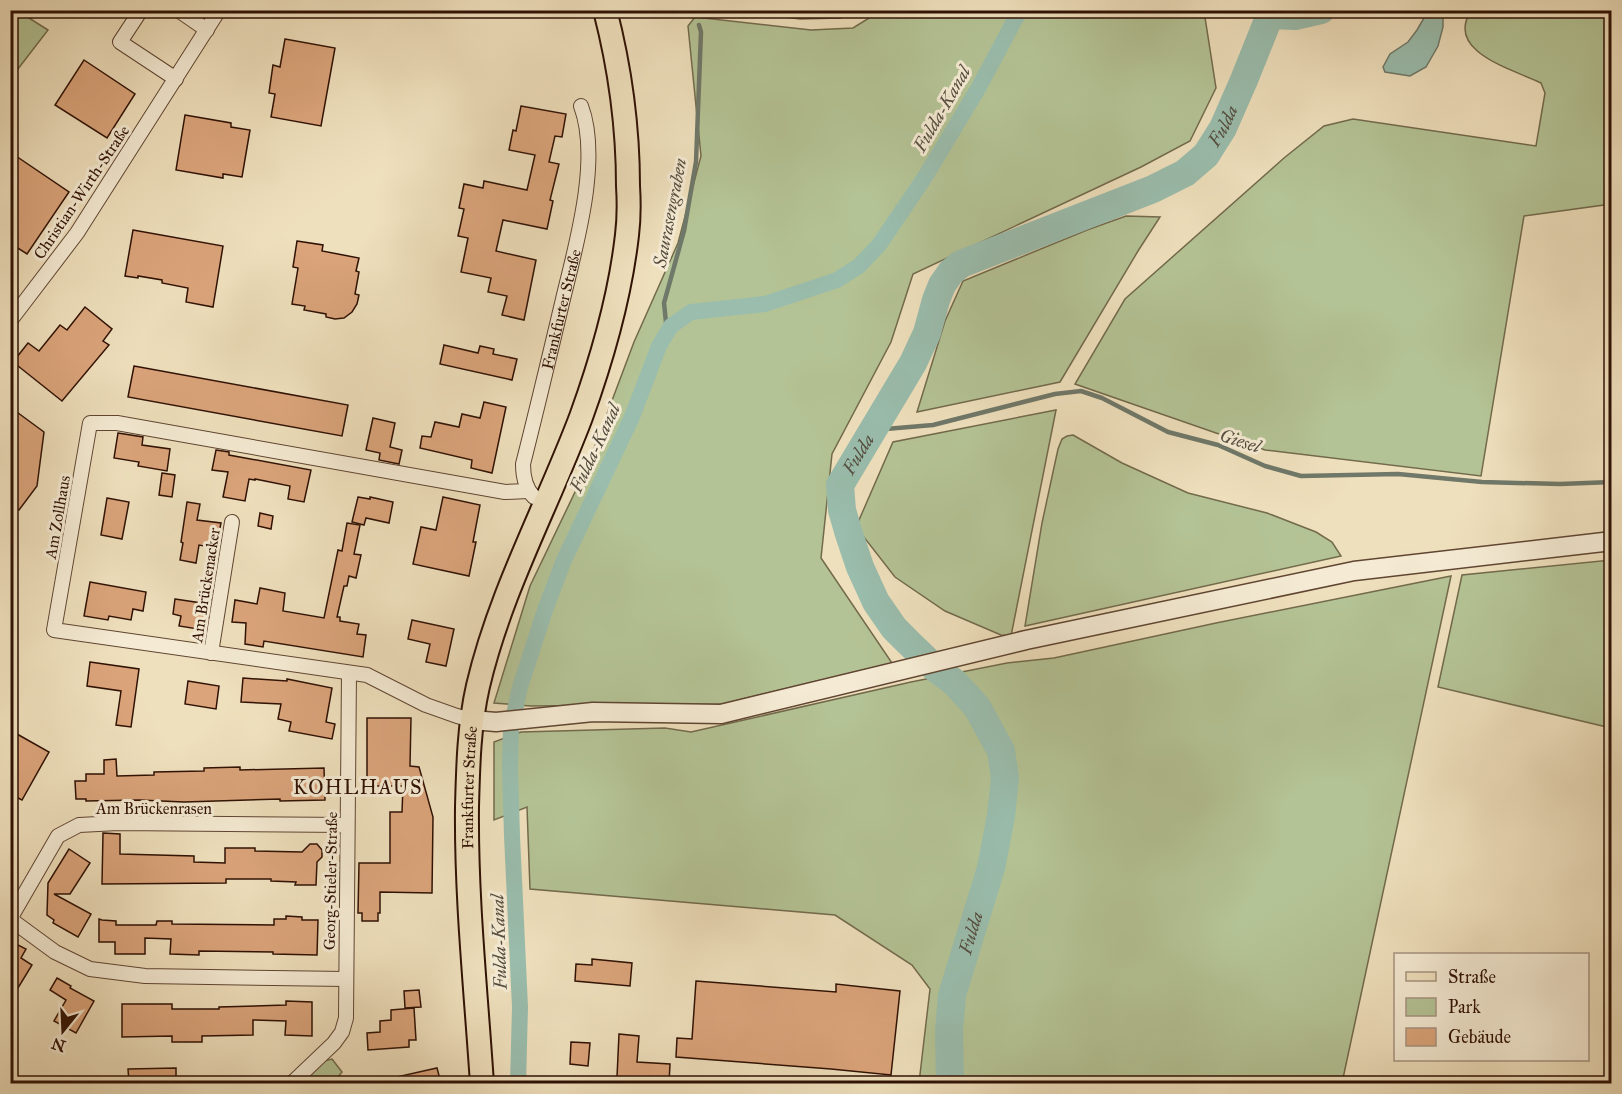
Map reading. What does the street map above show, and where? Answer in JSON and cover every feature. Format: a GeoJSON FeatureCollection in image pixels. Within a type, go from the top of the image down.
{"type":"FeatureCollection","features":[{"type":"Feature","properties":{"kind":"main road","name":"Frankfurter Straße"},"geometry":{"type":"LineString","coordinates":[[482,1083],[467,840],[467,791],[472,720],[487,651],[504,604],[536,497],[580,418],[600,359],[618,294],[628,232],[628,154],[623,98],[605,10]]}},
{"type":"Feature","properties":{"kind":"street"},"geometry":{"type":"LineString","coordinates":[[141,10],[120,42],[176,80]]}},
{"type":"Feature","properties":{"kind":"street"},"geometry":{"type":"LineString","coordinates":[[178,10],[207,30]]}},
{"type":"Feature","properties":{"kind":"street","name":"Christian-Wirth-Straße"},"geometry":{"type":"LineString","coordinates":[[10,321],[77,233],[219,10]]}},
{"type":"Feature","properties":{"kind":"street","name":"Frankfurter Straße"},"geometry":{"type":"LineString","coordinates":[[536,497],[524,477],[523,464],[574,251],[586,189],[589,134],[581,106]]}},
{"type":"Feature","properties":{"kind":"street","name":"Am Zollhaus"},"geometry":{"type":"LineString","coordinates":[[472,720],[426,705],[367,675],[54,630],[90,423],[117,423],[536,497]]}},
{"type":"Feature","properties":{"kind":"street","name":"Am Brückenacker"},"geometry":{"type":"LineString","coordinates":[[211,653],[232,522]]}},
{"type":"Feature","properties":{"kind":"street"},"geometry":{"type":"LineString","coordinates":[[472,720],[496,722],[593,712],[721,714],[1026,639],[1354,571],[1611,541]]}},
{"type":"Feature","properties":{"kind":"street","name":"Georg-Stieler-Straße"},"geometry":{"type":"LineString","coordinates":[[291,1083],[334,1044],[342,1032],[346,1018],[349,672]]}},
{"type":"Feature","properties":{"kind":"street","name":"Am Brückenrasen"},"geometry":{"type":"LineString","coordinates":[[346,979],[145,976],[90,969],[54,952],[10,919],[58,836],[79,825],[118,823],[347,825]]}},
{"type":"Feature","properties":{"kind":"green space"},"geometry":{"type":"Polygon","coordinates":[[[11,10],[18,11],[48,30],[11,78],[11,10]]]}},
{"type":"Feature","properties":{"kind":"green space"},"geometry":{"type":"Polygon","coordinates":[[[857,10],[841,18],[800,19],[740,11],[857,10]]]}},
{"type":"Feature","properties":{"kind":"green space"},"geometry":{"type":"Polygon","coordinates":[[[882,10],[1204,11],[1216,88],[1190,141],[1141,167],[913,274],[891,342],[832,454],[821,558],[892,663],[722,704],[531,706],[494,703],[530,586],[587,467],[634,342],[678,243],[701,156],[688,26],[695,17],[811,30],[853,28],[882,10]]]}},
{"type":"Feature","properties":{"kind":"green space"},"geometry":{"type":"Polygon","coordinates":[[[1471,11],[1612,11],[1611,204],[1524,216],[1481,476],[1265,450],[1075,384],[1125,299],[1284,158],[1324,126],[1353,119],[1536,146],[1545,93],[1541,83],[1486,58],[1474,48],[1467,38],[1465,25],[1471,11]]]}},
{"type":"Feature","properties":{"kind":"green space"},"geometry":{"type":"Polygon","coordinates":[[[1126,216],[1160,217],[1060,382],[917,412],[945,321],[963,281],[1126,216]]]}},
{"type":"Feature","properties":{"kind":"green space"},"geometry":{"type":"Polygon","coordinates":[[[1056,410],[1011,636],[1001,635],[945,611],[895,577],[856,527],[893,442],[1056,410]]]}},
{"type":"Feature","properties":{"kind":"green space"},"geometry":{"type":"Polygon","coordinates":[[[1073,435],[1122,463],[1188,493],[1267,513],[1316,532],[1332,542],[1341,556],[1025,626],[1042,523],[1058,449],[1062,439],[1073,435]]]}},
{"type":"Feature","properties":{"kind":"green space"},"geometry":{"type":"Polygon","coordinates":[[[1611,560],[1611,728],[1438,687],[1462,575],[1611,560]]]}},
{"type":"Feature","properties":{"kind":"green space"},"geometry":{"type":"Polygon","coordinates":[[[1451,576],[1342,1083],[919,1083],[930,989],[912,965],[835,915],[530,889],[527,807],[494,820],[494,742],[521,732],[665,728],[691,732],[911,682],[1007,663],[1054,658],[1451,576]]]}},
{"type":"Feature","properties":{"kind":"green space"},"geometry":{"type":"Polygon","coordinates":[[[332,1059],[342,1072],[333,1083],[297,1084],[316,1063],[332,1059]]]}},
{"type":"Feature","properties":{"kind":"shaded area"},"geometry":{"type":"Polygon","coordinates":[[[1428,11],[1443,11],[1443,27],[1438,46],[1426,67],[1410,76],[1385,72],[1383,67],[1390,54],[1408,42],[1428,11]]]}},
{"type":"Feature","properties":{"kind":"building"},"geometry":{"type":"Polygon","coordinates":[[[285,39],[335,48],[321,126],[271,117],[275,94],[269,93],[273,65],[280,67],[285,39]]]}},
{"type":"Feature","properties":{"kind":"building"},"geometry":{"type":"Polygon","coordinates":[[[84,60],[135,94],[107,138],[55,105],[84,60]]]}},
{"type":"Feature","properties":{"kind":"building"},"geometry":{"type":"Polygon","coordinates":[[[521,106],[566,114],[562,137],[555,136],[549,162],[559,164],[550,200],[553,201],[547,229],[503,220],[496,251],[536,260],[524,320],[502,315],[507,296],[488,292],[491,278],[461,272],[468,238],[458,236],[464,209],[459,208],[464,184],[483,188],[484,181],[527,190],[535,155],[509,150],[521,106]]]}},
{"type":"Feature","properties":{"kind":"building"},"geometry":{"type":"Polygon","coordinates":[[[185,115],[231,123],[231,127],[250,130],[242,177],[223,174],[223,178],[176,170],[185,115]]]}},
{"type":"Feature","properties":{"kind":"building"},"geometry":{"type":"Polygon","coordinates":[[[10,152],[69,192],[27,254],[10,243],[10,152]]]}},
{"type":"Feature","properties":{"kind":"building"},"geometry":{"type":"Polygon","coordinates":[[[133,230],[223,246],[213,307],[186,302],[188,288],[162,283],[162,280],[125,276],[133,230]]]}},
{"type":"Feature","properties":{"kind":"building"},"geometry":{"type":"Polygon","coordinates":[[[297,241],[323,245],[322,251],[359,258],[355,294],[359,295],[357,304],[344,318],[326,317],[326,314],[304,310],[305,306],[292,304],[298,268],[293,267],[297,241]]]}},
{"type":"Feature","properties":{"kind":"building"},"geometry":{"type":"Polygon","coordinates":[[[85,307],[112,329],[103,341],[109,345],[62,401],[13,362],[28,343],[39,351],[60,325],[67,330],[85,307]]]}},
{"type":"Feature","properties":{"kind":"building"},"geometry":{"type":"Polygon","coordinates":[[[444,345],[478,353],[480,346],[494,349],[493,354],[517,359],[512,380],[440,364],[444,345]]]}},
{"type":"Feature","properties":{"kind":"building"},"geometry":{"type":"Polygon","coordinates":[[[134,366],[348,405],[342,436],[128,397],[134,366]]]}},
{"type":"Feature","properties":{"kind":"building"},"geometry":{"type":"Polygon","coordinates":[[[484,402],[506,407],[492,473],[471,468],[472,460],[420,448],[422,436],[431,437],[435,422],[459,427],[462,414],[480,418],[484,402]]]}},
{"type":"Feature","properties":{"kind":"building"},"geometry":{"type":"Polygon","coordinates":[[[10,407],[44,432],[37,486],[19,510],[10,503],[10,407]]]}},
{"type":"Feature","properties":{"kind":"building"},"geometry":{"type":"Polygon","coordinates":[[[373,418],[395,423],[390,447],[402,450],[399,464],[379,460],[380,453],[366,450],[373,418]]]}},
{"type":"Feature","properties":{"kind":"building"},"geometry":{"type":"Polygon","coordinates":[[[118,433],[143,437],[142,445],[170,449],[167,471],[138,466],[139,462],[114,458],[118,433]]]}},
{"type":"Feature","properties":{"kind":"building"},"geometry":{"type":"Polygon","coordinates":[[[216,450],[229,452],[229,455],[311,470],[304,502],[288,499],[290,486],[255,479],[249,479],[245,501],[223,497],[228,472],[212,470],[216,450]]]}},
{"type":"Feature","properties":{"kind":"building"},"geometry":{"type":"Polygon","coordinates":[[[162,473],[175,475],[172,497],[159,495],[162,473]]]}},
{"type":"Feature","properties":{"kind":"building"},"geometry":{"type":"Polygon","coordinates":[[[358,497],[393,502],[389,523],[366,518],[364,525],[352,522],[358,497]]]}},
{"type":"Feature","properties":{"kind":"building"},"geometry":{"type":"Polygon","coordinates":[[[443,497],[480,505],[469,576],[413,564],[421,527],[436,530],[443,497]]]}},
{"type":"Feature","properties":{"kind":"building"},"geometry":{"type":"Polygon","coordinates":[[[107,498],[129,502],[122,539],[101,535],[107,498]]]}},
{"type":"Feature","properties":{"kind":"building"},"geometry":{"type":"Polygon","coordinates":[[[187,502],[200,504],[197,520],[221,523],[216,548],[199,545],[196,563],[180,560],[187,502]]]}},
{"type":"Feature","properties":{"kind":"building"},"geometry":{"type":"Polygon","coordinates":[[[260,513],[273,516],[271,529],[258,526],[260,513]]]}},
{"type":"Feature","properties":{"kind":"building"},"geometry":{"type":"Polygon","coordinates":[[[347,523],[360,525],[354,554],[361,555],[356,578],[349,576],[347,586],[344,586],[337,617],[340,617],[340,621],[359,624],[357,634],[366,635],[363,657],[264,641],[263,647],[245,644],[246,623],[232,622],[235,600],[257,604],[260,588],[285,593],[283,611],[324,618],[338,550],[342,551],[347,523]]]}},
{"type":"Feature","properties":{"kind":"building"},"geometry":{"type":"Polygon","coordinates":[[[90,582],[146,592],[143,611],[133,609],[131,620],[109,616],[108,620],[84,616],[90,582]]]}},
{"type":"Feature","properties":{"kind":"building"},"geometry":{"type":"Polygon","coordinates":[[[175,599],[208,604],[204,630],[179,626],[181,616],[173,614],[175,599]]]}},
{"type":"Feature","properties":{"kind":"building"},"geometry":{"type":"Polygon","coordinates":[[[412,620],[454,629],[446,666],[426,662],[430,644],[408,639],[412,620]]]}},
{"type":"Feature","properties":{"kind":"building"},"geometry":{"type":"Polygon","coordinates":[[[90,662],[139,669],[131,727],[116,725],[121,691],[87,686],[90,662]]]}},
{"type":"Feature","properties":{"kind":"building"},"geometry":{"type":"Polygon","coordinates":[[[243,678],[287,681],[287,679],[332,688],[326,722],[335,724],[332,739],[289,731],[291,722],[278,719],[281,704],[241,702],[243,678]]]}},
{"type":"Feature","properties":{"kind":"building"},"geometry":{"type":"Polygon","coordinates":[[[188,681],[219,686],[216,709],[185,704],[188,681]]]}},
{"type":"Feature","properties":{"kind":"building"},"geometry":{"type":"Polygon","coordinates":[[[367,718],[411,718],[410,766],[419,767],[433,817],[432,893],[380,892],[378,921],[362,921],[362,913],[358,913],[359,863],[390,863],[390,812],[402,812],[403,786],[367,786],[367,718]]]}},
{"type":"Feature","properties":{"kind":"building"},"geometry":{"type":"Polygon","coordinates":[[[17,734],[49,752],[22,800],[10,794],[10,746],[17,734]]]}},
{"type":"Feature","properties":{"kind":"building"},"geometry":{"type":"Polygon","coordinates":[[[116,759],[117,776],[154,775],[154,772],[204,771],[204,768],[240,767],[240,770],[324,768],[325,800],[184,802],[76,799],[75,781],[86,781],[86,774],[104,774],[104,760],[116,759]]]}},
{"type":"Feature","properties":{"kind":"building"},"geometry":{"type":"Polygon","coordinates":[[[103,833],[120,834],[120,854],[194,856],[194,862],[225,863],[225,848],[302,852],[310,844],[317,844],[322,850],[322,857],[317,862],[316,885],[295,885],[296,882],[271,881],[271,879],[226,879],[226,883],[102,884],[103,833]]]}},
{"type":"Feature","properties":{"kind":"building"},"geometry":{"type":"Polygon","coordinates":[[[69,849],[90,863],[70,894],[54,894],[91,914],[78,937],[53,923],[54,920],[47,915],[48,883],[69,849]]]}},
{"type":"Feature","properties":{"kind":"building"},"geometry":{"type":"Polygon","coordinates":[[[286,916],[302,917],[302,920],[318,920],[317,955],[199,951],[199,955],[170,954],[171,939],[145,938],[145,954],[115,954],[115,942],[99,942],[99,919],[116,921],[116,925],[156,925],[157,921],[172,921],[172,924],[274,925],[274,919],[286,919],[286,916]]]}},
{"type":"Feature","properties":{"kind":"building"},"geometry":{"type":"Polygon","coordinates":[[[10,941],[26,949],[21,958],[32,965],[10,1001],[10,941]]]}},
{"type":"Feature","properties":{"kind":"building"},"geometry":{"type":"Polygon","coordinates":[[[592,959],[632,963],[630,986],[575,981],[576,964],[592,965],[592,959]]]}},
{"type":"Feature","properties":{"kind":"building"},"geometry":{"type":"Polygon","coordinates":[[[57,978],[94,1001],[76,1033],[54,1021],[66,1000],[50,990],[57,978]]]}},
{"type":"Feature","properties":{"kind":"building"},"geometry":{"type":"Polygon","coordinates":[[[696,981],[836,992],[836,984],[900,991],[891,1075],[676,1057],[677,1038],[692,1039],[696,981]]]}},
{"type":"Feature","properties":{"kind":"building"},"geometry":{"type":"Polygon","coordinates":[[[419,990],[421,1007],[405,1008],[404,991],[419,990]]]}},
{"type":"Feature","properties":{"kind":"building"},"geometry":{"type":"Polygon","coordinates":[[[286,1001],[312,1002],[312,1036],[285,1035],[286,1021],[253,1020],[253,1035],[202,1036],[202,1042],[172,1042],[172,1036],[122,1037],[122,1004],[172,1004],[172,1009],[219,1009],[219,1007],[286,1005],[286,1001]]]}},
{"type":"Feature","properties":{"kind":"building"},"geometry":{"type":"Polygon","coordinates":[[[414,1008],[416,1040],[409,1040],[409,1047],[368,1050],[367,1033],[380,1032],[380,1021],[391,1020],[391,1010],[414,1008]]]}},
{"type":"Feature","properties":{"kind":"building"},"geometry":{"type":"Polygon","coordinates":[[[619,1034],[639,1036],[637,1062],[670,1064],[669,1083],[617,1077],[619,1034]]]}},
{"type":"Feature","properties":{"kind":"building"},"geometry":{"type":"Polygon","coordinates":[[[571,1042],[590,1043],[588,1066],[570,1064],[571,1042]]]}},
{"type":"Feature","properties":{"kind":"building"},"geometry":{"type":"Polygon","coordinates":[[[176,1068],[176,1083],[129,1083],[128,1069],[176,1068]]]}},
{"type":"Feature","properties":{"kind":"building"},"geometry":{"type":"Polygon","coordinates":[[[437,1068],[441,1083],[392,1083],[392,1078],[437,1068]]]}},
{"type":"Feature","properties":{"kind":"waterway","name":"Fulda-Kanal"},"geometry":{"type":"LineString","coordinates":[[518,1084],[520,1007],[512,836],[511,728],[520,687],[564,560],[632,417],[659,346],[671,326],[691,312],[765,304],[837,280],[859,266],[879,245],[925,177],[979,87],[1020,10]]}},
{"type":"Feature","properties":{"kind":"waterway","name":"Fulda-Kanal"},"geometry":{"type":"LineString","coordinates":[[1255,10],[1270,15]]}},
{"type":"Feature","properties":{"kind":"waterway","name":"Fulda"},"geometry":{"type":"LineString","coordinates":[[950,1084],[949,1030],[952,995],[991,868],[1001,816],[1005,778],[1001,751],[977,707],[954,682],[935,668],[894,628],[876,602],[860,567],[848,531],[842,510],[840,485],[913,363],[927,333],[942,285],[951,272],[961,264],[1153,189],[1185,173],[1206,155],[1223,128],[1270,15],[1295,16],[1321,10]]}},
{"type":"Feature","properties":{"kind":"waterway","name":"Saurasengraben"},"geometry":{"type":"LineString","coordinates":[[667,332],[664,303],[684,231],[696,162],[701,32],[699,25]]}},
{"type":"Feature","properties":{"kind":"waterway","name":"Giesel"},"geometry":{"type":"LineString","coordinates":[[874,430],[933,425],[1055,394],[1081,391],[1102,398],[1168,432],[1218,445],[1265,466],[1301,476],[1398,474],[1482,482],[1560,484],[1612,482]]}},
{"type":"Feature","properties":{"kind":"waterway"},"geometry":{"type":"LineString","coordinates":[[518,1080],[603,1084]]}},
{"type":"Feature","properties":{"kind":"district","name":"KOHLHAUS"},"geometry":{"type":"Point","coordinates":[358,787]}}]}
